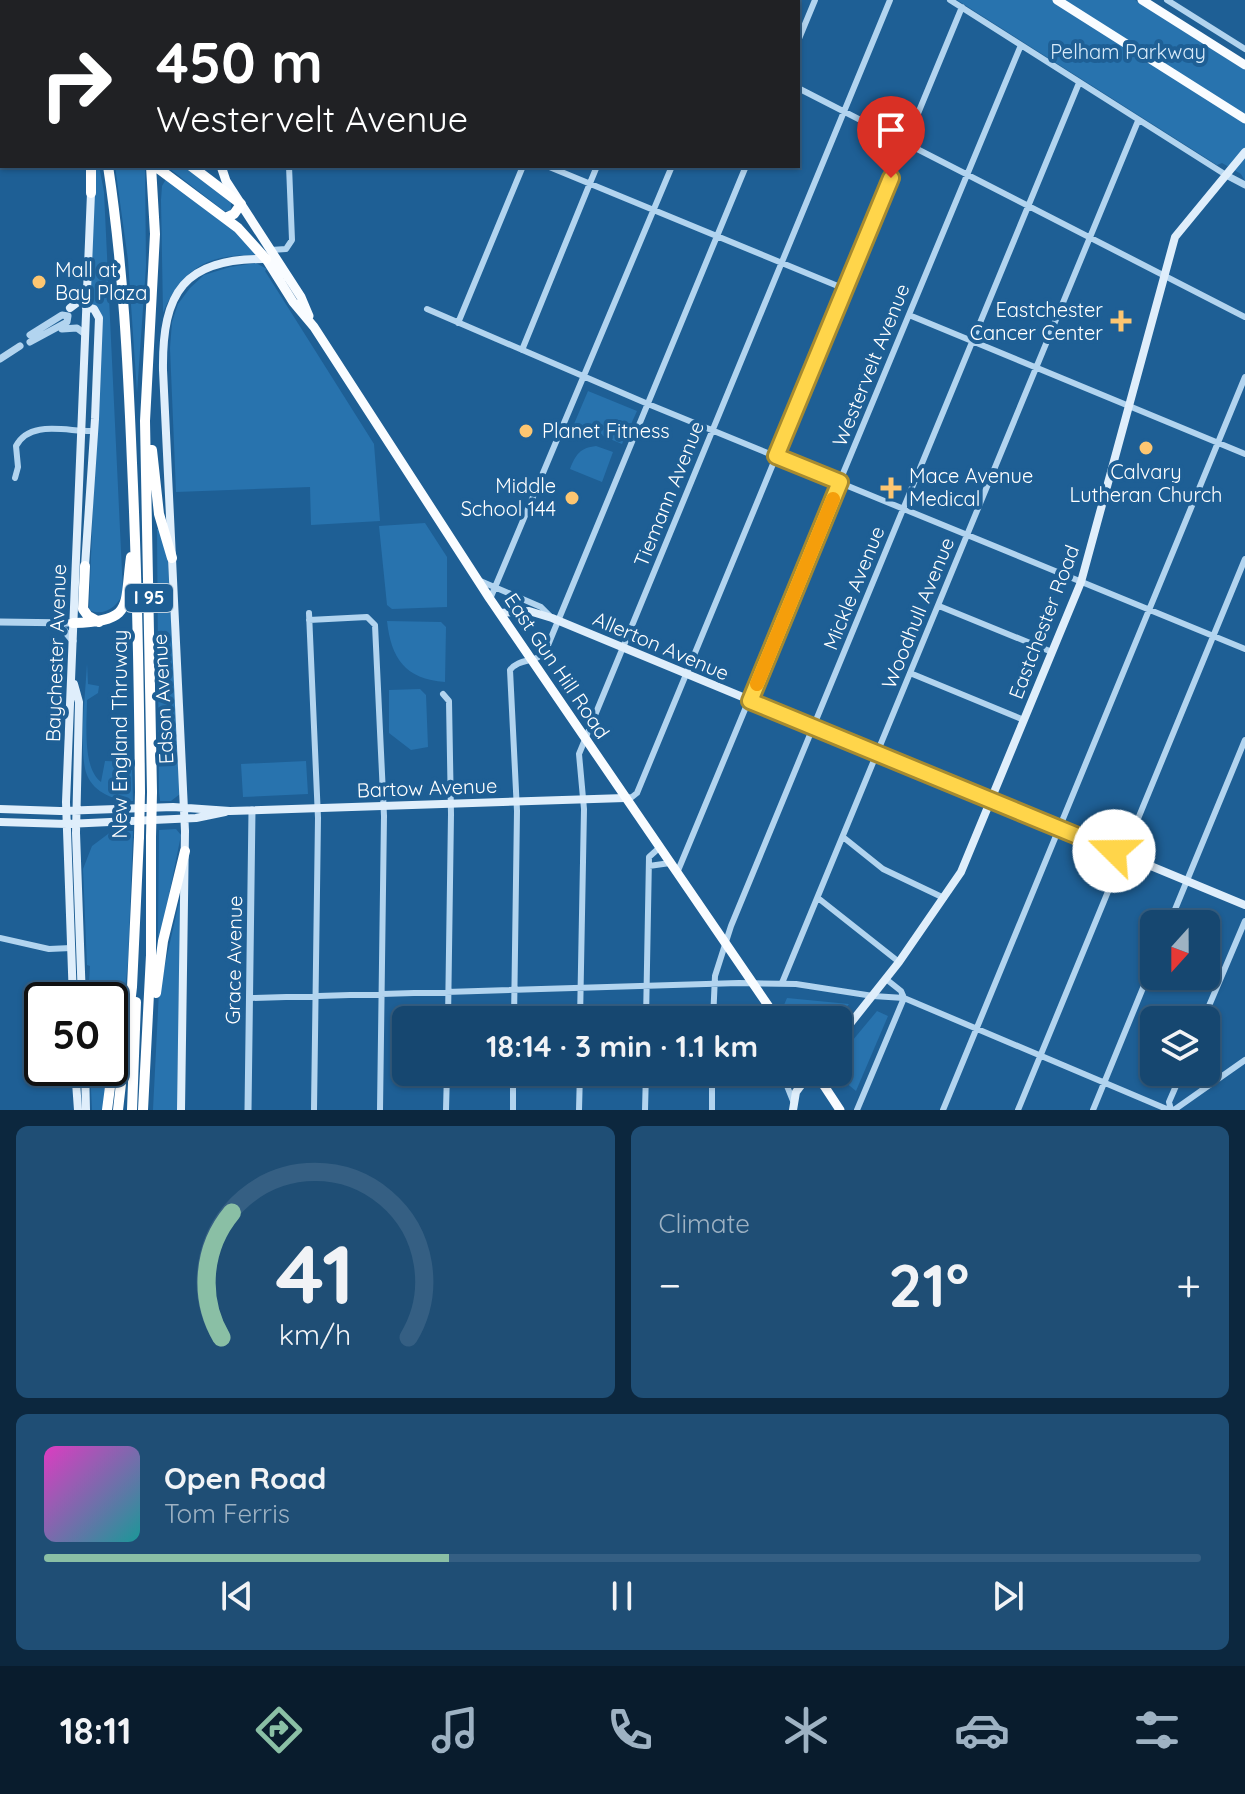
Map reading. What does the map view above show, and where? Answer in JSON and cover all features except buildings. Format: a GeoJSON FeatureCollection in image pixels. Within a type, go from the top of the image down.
{"type":"FeatureCollection","features":[{"type":"Feature","properties":{"kind":"highway"},"geometry":{"type":"LineString","coordinates":[[91,168],[91,193]]}},
{"type":"Feature","properties":{"kind":"highway","name":"New England Thruway"},"geometry":{"type":"LineString","coordinates":[[108,168],[124,305],[135,531],[140,792],[135,944],[118,1110]]}},
{"type":"Feature","properties":{"kind":"highway","name":"New England Thruway"},"geometry":{"type":"LineString","coordinates":[[143,1110],[153,902],[145,405],[155,245],[153,168]]}},
{"type":"Feature","properties":{"kind":"highway"},"geometry":{"type":"LineString","coordinates":[[156,168],[269,254]]}},
{"type":"Feature","properties":{"kind":"highway"},"geometry":{"type":"LineString","coordinates":[[196,168],[241,204],[234,214],[225,218]]}},
{"type":"Feature","properties":{"kind":"highway"},"geometry":{"type":"LineString","coordinates":[[145,405],[151,428],[159,514],[172,558]]}},
{"type":"Feature","properties":{"kind":"highway"},"geometry":{"type":"LineString","coordinates":[[73,623],[101,622],[114,617],[127,600],[135,531]]}},
{"type":"Feature","properties":{"kind":"highway"},"geometry":{"type":"LineString","coordinates":[[85,566],[83,609],[101,622]]}},
{"type":"Feature","properties":{"kind":"highway"},"geometry":{"type":"LineString","coordinates":[[146,1062],[163,941],[185,851]]}},
{"type":"Feature","properties":{"kind":"highway"},"geometry":{"type":"LineString","coordinates":[[132,1110],[137,1028],[135,944]]}},
{"type":"Feature","properties":{"kind":"highway"},"geometry":{"type":"LineString","coordinates":[[107,1110],[110,1086]]}},
{"type":"Feature","properties":{"kind":"main road"},"geometry":{"type":"LineString","coordinates":[[1057,0],[1245,119]]}},
{"type":"Feature","properties":{"kind":"main road"},"geometry":{"type":"LineString","coordinates":[[1142,0],[1245,65]]}},
{"type":"Feature","properties":{"kind":"main road","name":"Eastchester Road"},"geometry":{"type":"LineString","coordinates":[[852,1022],[899,962],[961,872],[1081,582],[1175,237],[1245,152]]}},
{"type":"Feature","properties":{"kind":"main road","name":"East Gun Hill Road"},"geometry":{"type":"LineString","coordinates":[[222,168],[293,302],[314,327],[490,599],[768,1006]]}},
{"type":"Feature","properties":{"kind":"main road","name":"Baychester Avenue"},"geometry":{"type":"LineString","coordinates":[[81,982],[72,824],[66,811],[91,193]]}},
{"type":"Feature","properties":{"kind":"main road","name":"Edson Avenue"},"geometry":{"type":"LineString","coordinates":[[181,1110],[185,819],[163,370],[167,315],[178,291],[205,268],[269,254]]}},
{"type":"Feature","properties":{"kind":"main road"},"geometry":{"type":"LineString","coordinates":[[70,308],[82,299],[87,290]]}},
{"type":"Feature","properties":{"kind":"main road","name":"Baychester Avenue"},"geometry":{"type":"LineString","coordinates":[[85,566],[99,318],[97,311],[86,307]]}},
{"type":"Feature","properties":{"kind":"main road","name":"Allerton Avenue"},"geometry":{"type":"LineString","coordinates":[[500,613],[529,611],[555,619],[1245,905]]}},
{"type":"Feature","properties":{"kind":"main road"},"geometry":{"type":"LineString","coordinates":[[72,675],[79,702],[77,810],[72,824]]}},
{"type":"Feature","properties":{"kind":"main road","name":"Bartow Avenue"},"geometry":{"type":"LineString","coordinates":[[0,822],[72,824],[185,819],[230,811],[625,798]]}},
{"type":"Feature","properties":{"kind":"main road","name":"Bartow Avenue"},"geometry":{"type":"LineString","coordinates":[[0,809],[66,811],[184,807],[230,811]]}},
{"type":"Feature","properties":{"kind":"main road","name":"Baychester Avenue"},"geometry":{"type":"LineString","coordinates":[[72,824],[72,982]]}},
{"type":"Feature","properties":{"kind":"main road"},"geometry":{"type":"LineString","coordinates":[[76,1086],[78,1110]]}},
{"type":"Feature","properties":{"kind":"main road"},"geometry":{"type":"LineString","coordinates":[[85,1086],[86,1110]]}},
{"type":"Feature","properties":{"kind":"main road"},"geometry":{"type":"LineString","coordinates":[[793,1105],[801,1086]]}},
{"type":"Feature","properties":{"kind":"main road"},"geometry":{"type":"LineString","coordinates":[[823,1086],[840,1110]]}},
{"type":"Feature","properties":{"kind":"street"},"geometry":{"type":"LineString","coordinates":[[800,36],[815,0]]}},
{"type":"Feature","properties":{"kind":"street","name":"Tiemann Avenue"},"geometry":{"type":"LineString","coordinates":[[580,1006],[583,799],[579,754],[890,0]]}},
{"type":"Feature","properties":{"kind":"street"},"geometry":{"type":"LineString","coordinates":[[950,0],[1138,121],[1245,185]]}},
{"type":"Feature","properties":{"kind":"street"},"geometry":{"type":"LineString","coordinates":[[1167,0],[1245,49]]}},
{"type":"Feature","properties":{"kind":"street"},"geometry":{"type":"LineString","coordinates":[[625,798],[637,793],[962,7]]}},
{"type":"Feature","properties":{"kind":"street","name":"Westervelt Avenue"},"geometry":{"type":"LineString","coordinates":[[677,873],[1021,45]]}},
{"type":"Feature","properties":{"kind":"street","name":"Mickle Avenue"},"geometry":{"type":"LineString","coordinates":[[713,1006],[714,984],[725,943],[1079,83]]}},
{"type":"Feature","properties":{"kind":"street"},"geometry":{"type":"LineString","coordinates":[[800,89],[1245,317]]}},
{"type":"Feature","properties":{"kind":"street","name":"Woodhull Avenue"},"geometry":{"type":"LineString","coordinates":[[782,983],[1138,121]]}},
{"type":"Feature","properties":{"kind":"street"},"geometry":{"type":"LineString","coordinates":[[269,254],[284,250],[292,240],[289,168]]}},
{"type":"Feature","properties":{"kind":"street"},"geometry":{"type":"LineString","coordinates":[[458,323],[522,168]]}},
{"type":"Feature","properties":{"kind":"street"},"geometry":{"type":"LineString","coordinates":[[552,168],[845,289]]}},
{"type":"Feature","properties":{"kind":"street"},"geometry":{"type":"LineString","coordinates":[[522,350],[596,168]]}},
{"type":"Feature","properties":{"kind":"street"},"geometry":{"type":"LineString","coordinates":[[490,599],[671,168]]}},
{"type":"Feature","properties":{"kind":"street"},"geometry":{"type":"LineString","coordinates":[[514,1006],[517,801],[510,670],[515,664],[544,654],[555,619],[745,168]]}},
{"type":"Feature","properties":{"kind":"street"},"geometry":{"type":"LineString","coordinates":[[30,339],[70,308],[86,307]]}},
{"type":"Feature","properties":{"kind":"street"},"geometry":{"type":"LineString","coordinates":[[427,309],[648,404],[1245,649]]}},
{"type":"Feature","properties":{"kind":"street"},"geometry":{"type":"LineString","coordinates":[[62,315],[68,317],[63,324],[30,339],[62,315]]}},
{"type":"Feature","properties":{"kind":"street"},"geometry":{"type":"LineString","coordinates":[[909,315],[1245,454]]}},
{"type":"Feature","properties":{"kind":"street"},"geometry":{"type":"LineString","coordinates":[[30,339],[68,327],[77,328],[85,334]]}},
{"type":"Feature","properties":{"kind":"street"},"geometry":{"type":"LineString","coordinates":[[0,359],[20,346]]}},
{"type":"Feature","properties":{"kind":"street"},"geometry":{"type":"LineString","coordinates":[[943,1110],[1245,377]]}},
{"type":"Feature","properties":{"kind":"street"},"geometry":{"type":"LineString","coordinates":[[15,478],[18,467],[16,446],[24,436],[43,429],[93,431]]}},
{"type":"Feature","properties":{"kind":"street"},"geometry":{"type":"LineString","coordinates":[[1018,1110],[1245,559]]}},
{"type":"Feature","properties":{"kind":"street","name":"Allerton Avenue"},"geometry":{"type":"LineString","coordinates":[[478,580],[541,607],[555,619]]}},
{"type":"Feature","properties":{"kind":"street"},"geometry":{"type":"LineString","coordinates":[[939,606],[1052,652]]}},
{"type":"Feature","properties":{"kind":"street"},"geometry":{"type":"LineString","coordinates":[[314,1110],[317,808],[309,617],[367,617],[375,625],[384,806],[380,1110]]}},
{"type":"Feature","properties":{"kind":"street"},"geometry":{"type":"LineString","coordinates":[[0,622],[73,623]]}},
{"type":"Feature","properties":{"kind":"street"},"geometry":{"type":"LineString","coordinates":[[40,624],[64,630],[73,641]]}},
{"type":"Feature","properties":{"kind":"street"},"geometry":{"type":"LineString","coordinates":[[910,673],[1024,720]]}},
{"type":"Feature","properties":{"kind":"street"},"geometry":{"type":"LineString","coordinates":[[443,694],[449,701],[451,803],[448,1006]]}},
{"type":"Feature","properties":{"kind":"street"},"geometry":{"type":"LineString","coordinates":[[1175,910],[1245,740]]}},
{"type":"Feature","properties":{"kind":"street","name":"Grace Avenue"},"geometry":{"type":"LineString","coordinates":[[248,1110],[252,810]]}},
{"type":"Feature","properties":{"kind":"street"},"geometry":{"type":"LineString","coordinates":[[843,837],[883,869],[944,898]]}},
{"type":"Feature","properties":{"kind":"street"},"geometry":{"type":"LineString","coordinates":[[646,1006],[649,857],[659,848]]}},
{"type":"Feature","properties":{"kind":"street"},"geometry":{"type":"LineString","coordinates":[[649,866],[670,863]]}},
{"type":"Feature","properties":{"kind":"street"},"geometry":{"type":"LineString","coordinates":[[818,898],[899,962]]}},
{"type":"Feature","properties":{"kind":"street"},"geometry":{"type":"LineString","coordinates":[[1209,1006],[1245,921]]}},
{"type":"Feature","properties":{"kind":"street"},"geometry":{"type":"LineString","coordinates":[[0,938],[49,949],[71,948]]}},
{"type":"Feature","properties":{"kind":"street"},"geometry":{"type":"LineString","coordinates":[[857,1110],[904,998],[901,991],[886,979]]}},
{"type":"Feature","properties":{"kind":"street"},"geometry":{"type":"LineString","coordinates":[[250,998],[782,983],[904,998],[1172,1110]]}},
{"type":"Feature","properties":{"kind":"street"},"geometry":{"type":"LineString","coordinates":[[1093,1110],[1142,990]]}},
{"type":"Feature","properties":{"kind":"street"},"geometry":{"type":"LineString","coordinates":[[1172,1110],[1245,1060]]}},
{"type":"Feature","properties":{"kind":"street"},"geometry":{"type":"LineString","coordinates":[[446,1110],[447,1086]]}},
{"type":"Feature","properties":{"kind":"street"},"geometry":{"type":"LineString","coordinates":[[513,1086],[513,1110]]}},
{"type":"Feature","properties":{"kind":"street"},"geometry":{"type":"LineString","coordinates":[[579,1110],[580,1086]]}},
{"type":"Feature","properties":{"kind":"street"},"geometry":{"type":"LineString","coordinates":[[645,1110],[646,1086]]}},
{"type":"Feature","properties":{"kind":"street"},"geometry":{"type":"LineString","coordinates":[[712,1086],[712,1110]]}},
{"type":"Feature","properties":{"kind":"street"},"geometry":{"type":"LineString","coordinates":[[1172,1110],[1169,1102],[1176,1086]]}},
{"type":"Feature","properties":{"kind":"green space","name":"Pelham Parkway"},"geometry":{"type":"Polygon","coordinates":[[[957,0],[1135,0],[1245,70],[1245,181],[1241,174],[1222,163],[1217,165],[957,0]]]}},
{"type":"Feature","properties":{"kind":"green space"},"geometry":{"type":"Polygon","coordinates":[[[94,168],[99,168],[104,192],[123,593],[114,606],[100,612],[89,610],[100,317],[89,303],[94,168]]]}},
{"type":"Feature","properties":{"kind":"green space"},"geometry":{"type":"Polygon","coordinates":[[[115,168],[145,168],[146,266],[137,393],[128,260],[115,168]]]}},
{"type":"Feature","properties":{"kind":"green space"},"geometry":{"type":"Polygon","coordinates":[[[169,168],[189,168],[231,202],[231,211],[224,211],[169,168]]]}},
{"type":"Feature","properties":{"kind":"green space"},"geometry":{"type":"Polygon","coordinates":[[[166,179],[229,224],[255,255],[223,257],[198,267],[178,285],[163,313],[161,200],[166,179]]]}},
{"type":"Feature","properties":{"kind":"green space"},"geometry":{"type":"Polygon","coordinates":[[[256,263],[267,269],[265,271],[374,444],[380,521],[311,525],[310,487],[176,492],[170,348],[172,322],[178,304],[204,275],[256,263]]]}},
{"type":"Feature","properties":{"kind":"green space"},"geometry":{"type":"Polygon","coordinates":[[[588,391],[637,411],[622,444],[574,424],[588,391]]]}},
{"type":"Feature","properties":{"kind":"green space"},"geometry":{"type":"Polygon","coordinates":[[[596,446],[613,452],[602,482],[570,469],[579,453],[596,446]]]}},
{"type":"Feature","properties":{"kind":"green space"},"geometry":{"type":"Polygon","coordinates":[[[425,523],[447,557],[447,607],[392,609],[387,605],[379,526],[425,523]]]}},
{"type":"Feature","properties":{"kind":"green space"},"geometry":{"type":"Polygon","coordinates":[[[157,529],[160,529],[168,559],[180,794],[171,801],[160,801],[159,792],[157,529]]]}},
{"type":"Feature","properties":{"kind":"green space"},"geometry":{"type":"Polygon","coordinates":[[[387,621],[441,622],[446,627],[445,682],[420,676],[402,664],[392,646],[387,621]]]}},
{"type":"Feature","properties":{"kind":"green space"},"geometry":{"type":"Polygon","coordinates":[[[87,663],[88,684],[99,686],[98,693],[87,700],[87,744],[91,766],[101,782],[105,761],[132,762],[133,801],[106,795],[95,787],[87,775],[83,737],[87,663]]]}},
{"type":"Feature","properties":{"kind":"green space"},"geometry":{"type":"Polygon","coordinates":[[[420,689],[426,695],[428,747],[411,750],[389,733],[389,690],[420,689]]]}},
{"type":"Feature","properties":{"kind":"green space"},"geometry":{"type":"Polygon","coordinates":[[[306,761],[308,794],[243,797],[241,764],[306,761]]]}},
{"type":"Feature","properties":{"kind":"green space"},"geometry":{"type":"Polygon","coordinates":[[[176,829],[181,835],[160,940],[159,830],[176,829]]]}},
{"type":"Feature","properties":{"kind":"green space"},"geometry":{"type":"Polygon","coordinates":[[[112,831],[133,831],[126,982],[89,982],[83,869],[92,846],[112,831]]]}},
{"type":"Feature","properties":{"kind":"green space"},"geometry":{"type":"Polygon","coordinates":[[[180,898],[177,1110],[153,1110],[159,991],[180,898]]]}},
{"type":"Feature","properties":{"kind":"green space"},"geometry":{"type":"Polygon","coordinates":[[[787,998],[849,1004],[847,1006],[784,1005],[787,998]]]}},
{"type":"Feature","properties":{"kind":"green space"},"geometry":{"type":"Polygon","coordinates":[[[877,1011],[888,1016],[856,1091],[850,1086],[852,1041],[877,1011]]]}},
{"type":"Feature","properties":{"kind":"green space"},"geometry":{"type":"Polygon","coordinates":[[[91,1086],[106,1086],[103,1110],[92,1110],[91,1086]]]}},
{"type":"Feature","properties":{"kind":"slow traffic"},"geometry":{"type":"LineString","coordinates":[[757,684],[833,499]]}},
{"type":"Feature","properties":{"kind":"place","name":"Mall at Bay Plaza"},"geometry":{"type":"Point","coordinates":[39,282]}},
{"type":"Feature","properties":{"kind":"place","name":"Eastchester Cancer Center"},"geometry":{"type":"Point","coordinates":[1121,321]}},
{"type":"Feature","properties":{"kind":"place","name":"Planet Fitness"},"geometry":{"type":"Point","coordinates":[526,431]}},
{"type":"Feature","properties":{"kind":"place","name":"Calvary Lutheran Church"},"geometry":{"type":"Point","coordinates":[1146,448]}},
{"type":"Feature","properties":{"kind":"place","name":"Mace Avenue Medical"},"geometry":{"type":"Point","coordinates":[891,488]}},
{"type":"Feature","properties":{"kind":"place","name":"Middle School 144"},"geometry":{"type":"Point","coordinates":[572,498]}},
{"type":"Feature","properties":{"kind":"route"},"geometry":{"type":"LineString","coordinates":[[891,178],[776,456],[840,482],[750,701],[1114,851]]}}]}
